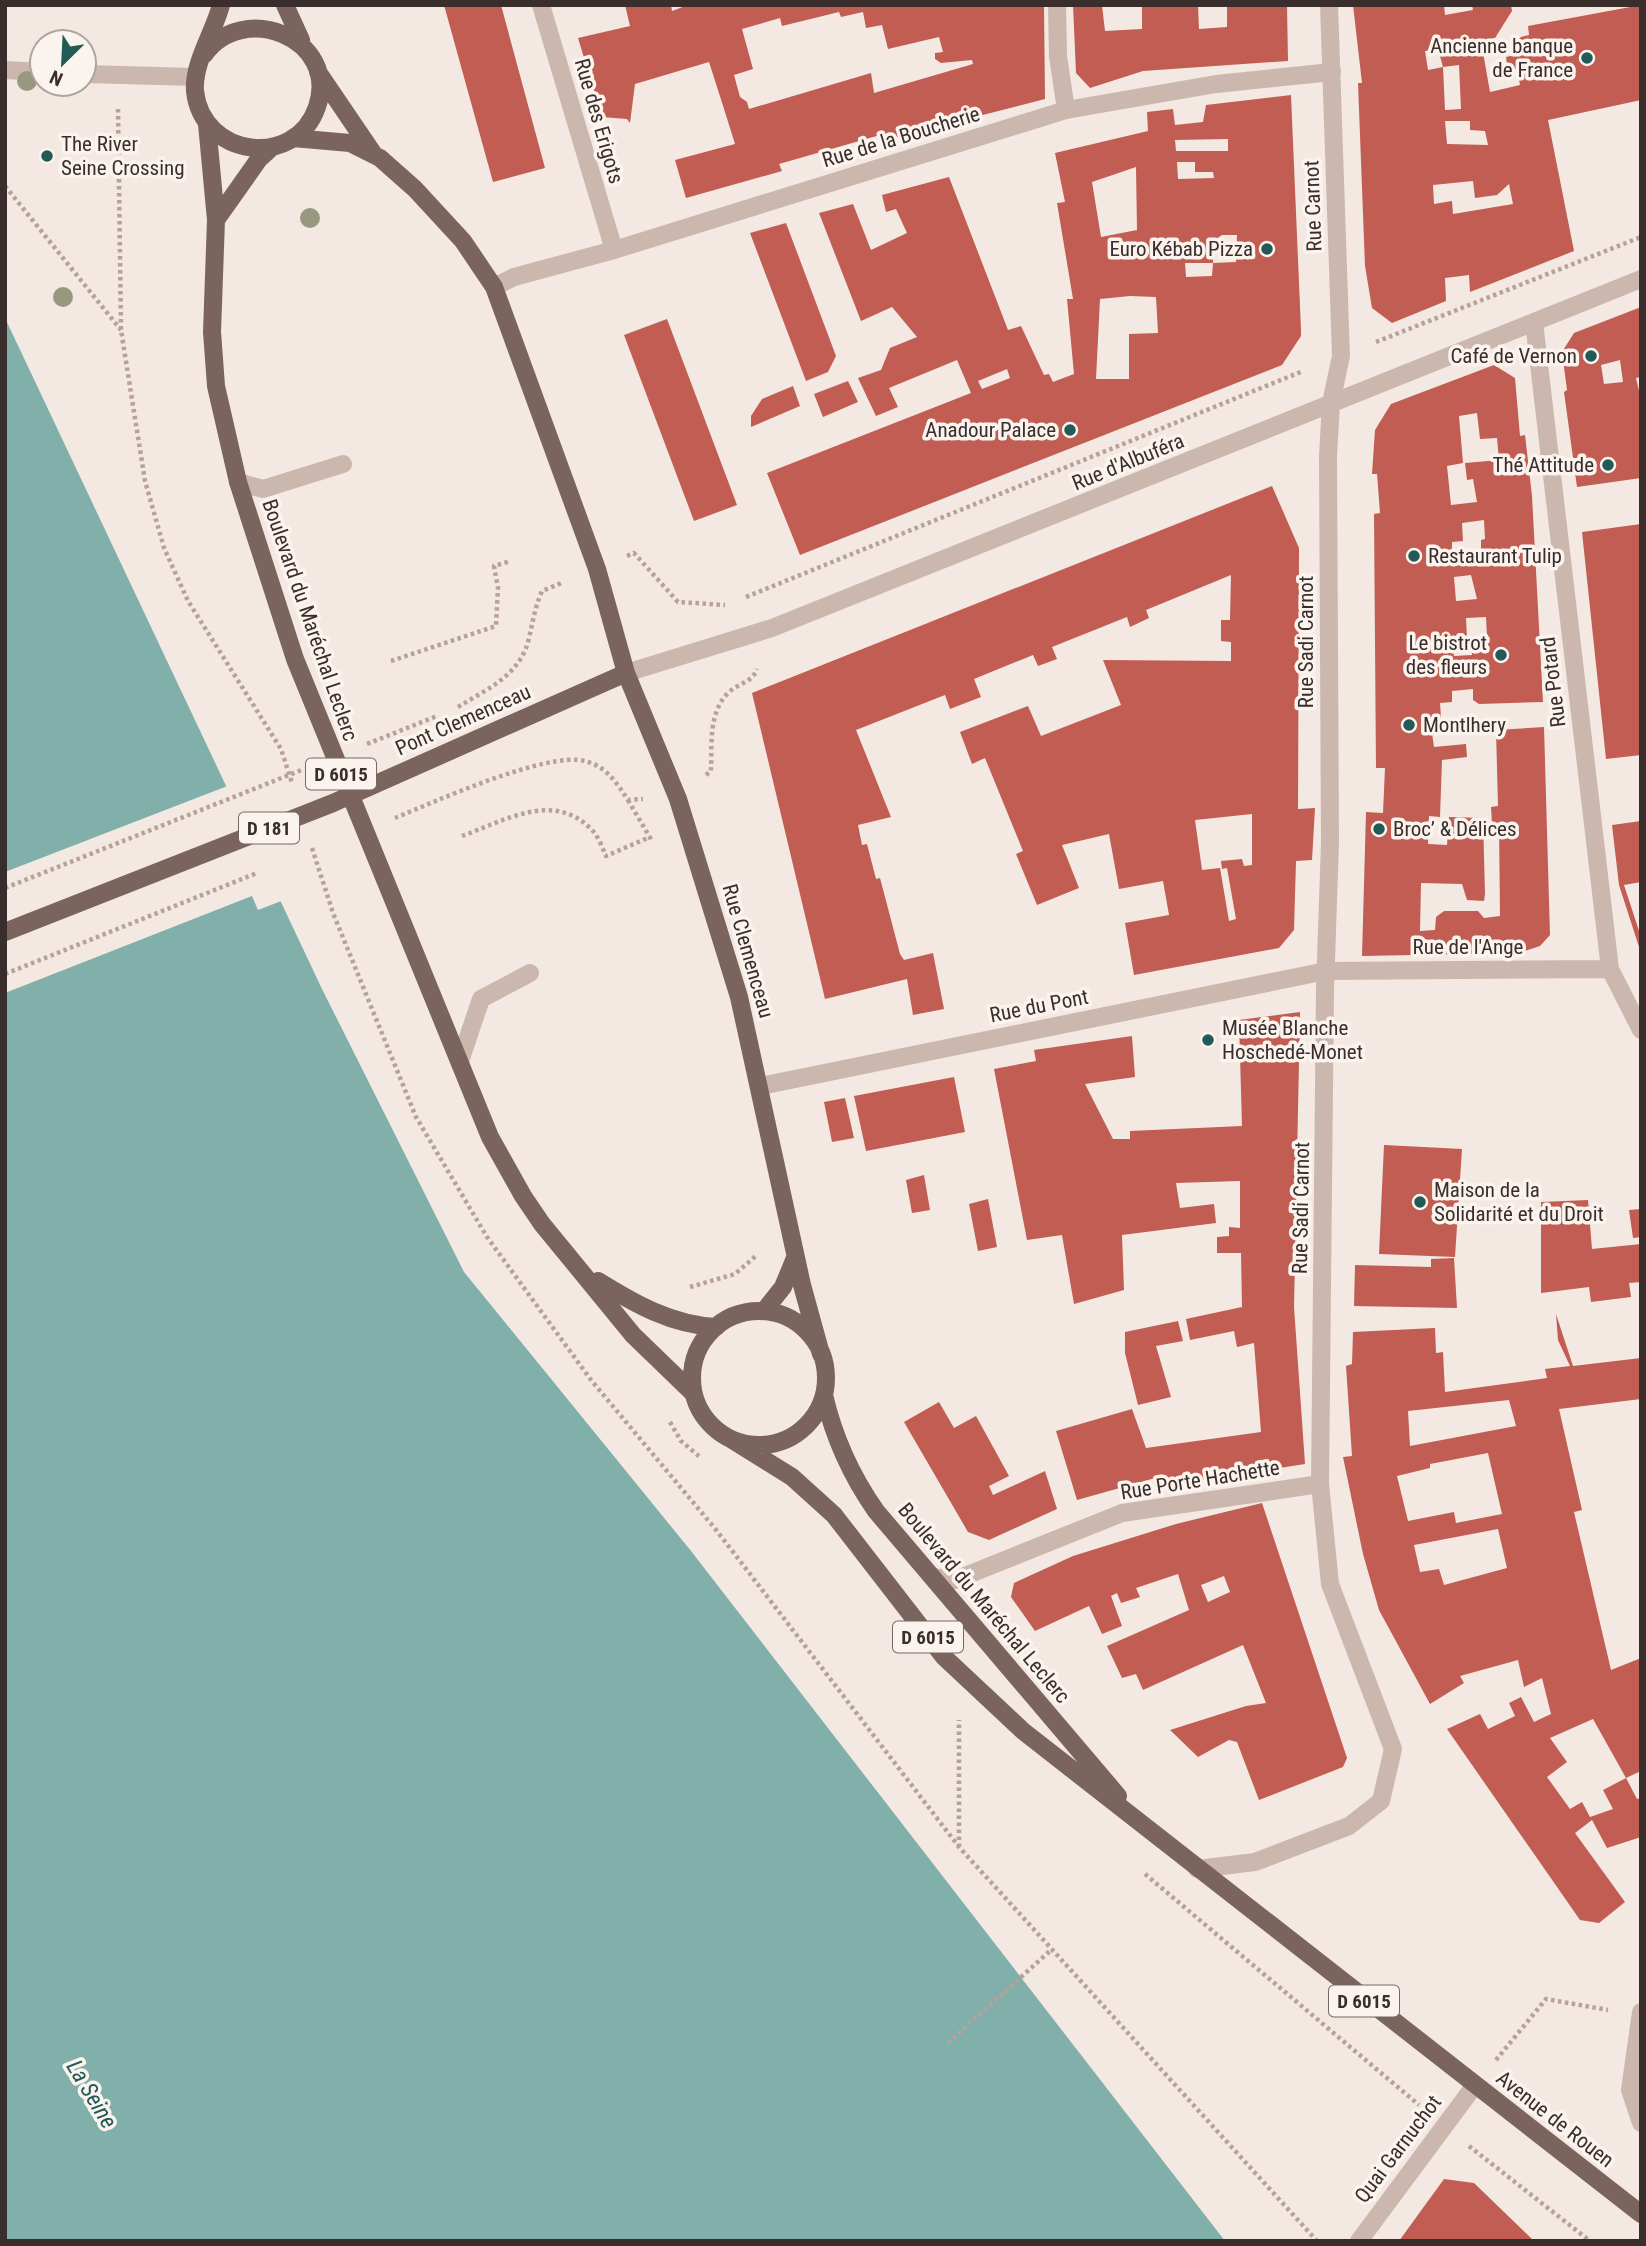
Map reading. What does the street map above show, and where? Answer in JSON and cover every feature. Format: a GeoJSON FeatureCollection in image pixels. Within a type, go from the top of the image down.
{"type":"FeatureCollection","features":[{"type":"Feature","properties":{"kind":"main road"},"geometry":{"type":"LineString","coordinates":[[222,5],[196,77],[197,102],[207,124],[232,144],[256,149],[271,148]]}},
{"type":"Feature","properties":{"kind":"main road"},"geometry":{"type":"LineString","coordinates":[[285,5],[318,72],[373,153]]}},
{"type":"Feature","properties":{"kind":"main road"},"geometry":{"type":"LineString","coordinates":[[204,55],[224,34],[252,25],[281,30],[304,46]]}},
{"type":"Feature","properties":{"kind":"main road"},"geometry":{"type":"LineString","coordinates":[[216,220],[254,165],[271,148],[293,138],[309,122],[320,94],[318,72]]}},
{"type":"Feature","properties":{"kind":"main road","name":"Boulevard du Maréchal Leclerc"},"geometry":{"type":"LineString","coordinates":[[207,124],[216,220],[212,332],[216,386],[238,482],[295,660],[507,1170],[542,1224],[584,1271],[633,1335],[694,1394]]}},
{"type":"Feature","properties":{"kind":"main road"},"geometry":{"type":"LineString","coordinates":[[293,138],[350,143],[373,153]]}},
{"type":"Feature","properties":{"kind":"main road","name":"Rue Clemenceau"},"geometry":{"type":"LineString","coordinates":[[373,153],[415,189],[463,241],[494,287],[597,569],[626,673],[678,799],[739,997],[761,1086],[802,1285],[821,1354]]}},
{"type":"Feature","properties":{"kind":"main road","name":"Pont Clemenceau"},"geometry":{"type":"LineString","coordinates":[[5,932],[333,803],[626,673]]}},
{"type":"Feature","properties":{"kind":"main road"},"geometry":{"type":"LineString","coordinates":[[764,1311],[783,1287],[796,1251]]}},
{"type":"Feature","properties":{"kind":"main road","name":"Boulevard du Maréchal Leclerc"},"geometry":{"type":"LineString","coordinates":[[584,1271],[621,1296],[657,1314],[680,1322],[716,1326]]}},
{"type":"Feature","properties":{"kind":"main road"},"geometry":{"type":"LineString","coordinates":[[764,1311],[780,1314],[802,1327],[821,1354],[826,1378],[824,1395],[808,1423],[788,1438],[756,1445],[732,1439],[710,1425],[694,1394],[694,1361],[700,1345],[716,1326],[738,1314],[764,1311]]}},
{"type":"Feature","properties":{"kind":"main road","name":"Boulevard du Maréchal Leclerc"},"geometry":{"type":"LineString","coordinates":[[824,1395],[836,1438],[861,1490],[1140,1823]]}},
{"type":"Feature","properties":{"kind":"main road","name":"Boulevard du Maréchal Leclerc"},"geometry":{"type":"LineString","coordinates":[[732,1439],[810,1491],[834,1515],[936,1647],[977,1691],[1197,1869],[1475,2085]]}},
{"type":"Feature","properties":{"kind":"main road","name":"Avenue de Rouen"},"geometry":{"type":"LineString","coordinates":[[1475,2085],[1641,2214]]}},
{"type":"Feature","properties":{"kind":"street","name":"Rue des Erigots"},"geometry":{"type":"LineString","coordinates":[[541,5],[614,250]]}},
{"type":"Feature","properties":{"kind":"street"},"geometry":{"type":"LineString","coordinates":[[1057,5],[1058,56],[1066,110]]}},
{"type":"Feature","properties":{"kind":"street","name":"Rue Carnot"},"geometry":{"type":"LineString","coordinates":[[1329,5],[1341,356],[1331,403]]}},
{"type":"Feature","properties":{"kind":"street"},"geometry":{"type":"LineString","coordinates":[[5,70],[28,71]]}},
{"type":"Feature","properties":{"kind":"street","name":"Rue de la Boucherie"},"geometry":{"type":"LineString","coordinates":[[494,287],[514,277],[614,250],[1066,110],[1216,84],[1332,72]]}},
{"type":"Feature","properties":{"kind":"street"},"geometry":{"type":"LineString","coordinates":[[98,75],[180,79],[196,77]]}},
{"type":"Feature","properties":{"kind":"street","name":"Rue d'Albuféra"},"geometry":{"type":"LineString","coordinates":[[626,673],[772,628],[1641,279]]}},
{"type":"Feature","properties":{"kind":"street","name":"Rue Potard"},"geometry":{"type":"LineString","coordinates":[[1534,322],[1610,969],[1641,1030]]}},
{"type":"Feature","properties":{"kind":"street","name":"Rue Sadi Carnot"},"geometry":{"type":"LineString","coordinates":[[1197,1869],[1255,1861],[1349,1826],[1381,1801],[1394,1749],[1330,1584],[1320,1484],[1330,842],[1328,456],[1331,403]]}},
{"type":"Feature","properties":{"kind":"street"},"geometry":{"type":"LineString","coordinates":[[238,482],[263,489],[343,464]]}},
{"type":"Feature","properties":{"kind":"street","name":"Rue de l'Ange"},"geometry":{"type":"LineString","coordinates":[[1326,971],[1610,969]]}},
{"type":"Feature","properties":{"kind":"street","name":"Rue du Pont"},"geometry":{"type":"LineString","coordinates":[[761,1086],[1326,971]]}},
{"type":"Feature","properties":{"kind":"street"},"geometry":{"type":"LineString","coordinates":[[460,1060],[481,999],[530,973]]}},
{"type":"Feature","properties":{"kind":"street","name":"Rue Porte Hachette"},"geometry":{"type":"LineString","coordinates":[[932,1577],[955,1580],[975,1574],[1122,1513],[1320,1484]]}},
{"type":"Feature","properties":{"kind":"street"},"geometry":{"type":"LineString","coordinates":[[1640,2014],[1630,2090],[1641,2123]]}},
{"type":"Feature","properties":{"kind":"street","name":"Quai Garnuchot"},"geometry":{"type":"LineString","coordinates":[[1359,2241],[1475,2085]]}},
{"type":"Feature","properties":{"kind":"path"},"geometry":{"type":"LineString","coordinates":[[5,186],[121,330]]}},
{"type":"Feature","properties":{"kind":"path"},"geometry":{"type":"LineString","coordinates":[[739,600],[1641,237]]}},
{"type":"Feature","properties":{"kind":"path"},"geometry":{"type":"LineString","coordinates":[[457,708],[512,673],[529,641],[534,608],[542,591],[634,553],[678,602],[726,605]]}},
{"type":"Feature","properties":{"kind":"path"},"geometry":{"type":"LineString","coordinates":[[391,661],[496,626],[498,588],[494,566],[511,561]]}},
{"type":"Feature","properties":{"kind":"path"},"geometry":{"type":"LineString","coordinates":[[356,748],[444,713]]}},
{"type":"Feature","properties":{"kind":"path"},"geometry":{"type":"LineString","coordinates":[[392,819],[482,783],[547,764]]}},
{"type":"Feature","properties":{"kind":"path"},"geometry":{"type":"LineString","coordinates":[[5,888],[305,769]]}},
{"type":"Feature","properties":{"kind":"path"},"geometry":{"type":"LineString","coordinates":[[462,836],[542,808],[570,813],[592,829],[607,856],[650,837]]}},
{"type":"Feature","properties":{"kind":"path"},"geometry":{"type":"LineString","coordinates":[[302,856],[314,850]]}},
{"type":"Feature","properties":{"kind":"path"},"geometry":{"type":"LineString","coordinates":[[5,974],[263,871]]}},
{"type":"Feature","properties":{"kind":"path"},"geometry":{"type":"LineString","coordinates":[[1136,1867],[1443,2126],[1590,2241]]}},
{"type":"Feature","properties":{"kind":"path"},"geometry":{"type":"LineString","coordinates":[[948,2043],[1051,1949]]}},
{"type":"Feature","properties":{"kind":"path"},"geometry":{"type":"LineString","coordinates":[[1475,2085],[1546,1999],[1640,2014]]}},
{"type":"Feature","properties":{"kind":"water","name":"La Seine"},"geometry":{"type":"Polygon","coordinates":[[[5,318],[322,989],[464,1272],[691,1551],[1225,2241],[5,2241],[5,318]]]}},
{"type":"Feature","properties":{"kind":"pier"},"geometry":{"type":"Polygon","coordinates":[[[230,785],[284,900],[258,910],[252,896],[5,993],[5,872],[230,785]]]}},
{"type":"Feature","properties":{"kind":"building"},"geometry":{"type":"Polygon","coordinates":[[[444,5],[501,5],[545,168],[493,182],[444,5]]]}},
{"type":"Feature","properties":{"kind":"building"},"geometry":{"type":"Polygon","coordinates":[[[625,5],[671,5],[672,11],[688,5],[1044,5],[1045,99],[881,141],[880,135],[779,164],[782,171],[686,198],[675,160],[735,144],[709,62],[635,84],[630,123],[627,119],[602,117],[578,38],[630,26],[625,5]],[[839,12],[782,26],[780,18],[742,29],[753,69],[734,75],[740,97],[747,102],[749,109],[871,73],[874,93],[973,64],[972,60],[941,63],[935,59],[935,53],[943,52],[939,37],[888,49],[882,25],[866,28],[863,12],[841,17],[839,12]]]}},
{"type":"Feature","properties":{"kind":"building"},"geometry":{"type":"Polygon","coordinates":[[[1073,5],[1102,5],[1105,31],[1142,29],[1142,5],[1198,5],[1199,29],[1227,27],[1227,5],[1287,5],[1288,61],[1143,71],[1090,88],[1076,73],[1073,5]]]}},
{"type":"Feature","properties":{"kind":"building"},"geometry":{"type":"Polygon","coordinates":[[[1353,5],[1444,5],[1445,15],[1473,10],[1472,5],[1511,5],[1512,11],[1495,38],[1481,41],[1490,92],[1520,85],[1517,69],[1508,71],[1506,57],[1515,55],[1513,45],[1521,37],[1529,35],[1528,26],[1641,5],[1641,100],[1548,120],[1574,251],[1470,292],[1469,275],[1445,278],[1446,301],[1392,323],[1372,308],[1365,266],[1358,83],[1362,83],[1353,5]],[[1438,49],[1425,51],[1428,70],[1443,67],[1438,49]],[[1459,65],[1443,67],[1445,110],[1461,109],[1459,65]],[[1445,121],[1447,144],[1488,145],[1485,131],[1470,130],[1470,121],[1445,121]],[[1473,181],[1433,185],[1434,204],[1452,201],[1453,214],[1513,204],[1509,184],[1497,195],[1475,198],[1473,181]]]}},
{"type":"Feature","properties":{"kind":"building"},"geometry":{"type":"Polygon","coordinates":[[[1291,95],[1301,336],[1282,365],[800,555],[767,473],[971,393],[957,360],[889,388],[898,407],[876,416],[858,378],[881,370],[890,348],[917,337],[892,307],[861,321],[819,213],[853,204],[871,250],[907,233],[896,209],[886,212],[882,195],[949,177],[1008,330],[1021,326],[1044,375],[1049,374],[1053,382],[1074,374],[1067,299],[1073,299],[1057,203],[1065,202],[1055,153],[1148,131],[1147,112],[1173,109],[1175,125],[1203,122],[1206,105],[1291,95]],[[1228,139],[1175,140],[1176,151],[1228,151],[1228,139]],[[1177,162],[1178,179],[1214,178],[1213,172],[1195,172],[1195,162],[1177,162]],[[1136,167],[1092,182],[1101,237],[1137,230],[1136,167]],[[1222,235],[1213,241],[1213,263],[1236,262],[1237,235],[1222,235]],[[1185,263],[1186,277],[1212,276],[1213,263],[1185,263]],[[1156,297],[1100,299],[1096,379],[1129,379],[1129,334],[1158,333],[1156,297]],[[1007,369],[978,381],[982,389],[1010,378],[1007,369]]]}},
{"type":"Feature","properties":{"kind":"building"},"geometry":{"type":"Polygon","coordinates":[[[786,223],[836,356],[828,372],[806,381],[750,233],[786,223]]]}},
{"type":"Feature","properties":{"kind":"building"},"geometry":{"type":"Polygon","coordinates":[[[1641,307],[1641,377],[1636,378],[1641,399],[1641,478],[1577,487],[1564,392],[1567,390],[1562,352],[1574,333],[1641,307]],[[1620,360],[1601,365],[1604,384],[1623,382],[1620,360]]]}},
{"type":"Feature","properties":{"kind":"building"},"geometry":{"type":"Polygon","coordinates":[[[667,319],[737,505],[694,521],[624,335],[667,319]]]}},
{"type":"Feature","properties":{"kind":"building"},"geometry":{"type":"Polygon","coordinates":[[[1494,365],[1515,378],[1520,436],[1525,435],[1532,496],[1543,702],[1479,704],[1473,700],[1473,689],[1452,691],[1452,702],[1440,703],[1442,732],[1432,733],[1434,747],[1466,744],[1467,757],[1442,760],[1440,817],[1429,816],[1428,844],[1447,845],[1449,817],[1483,818],[1485,894],[1484,901],[1467,900],[1462,884],[1421,883],[1420,931],[1435,930],[1436,917],[1444,911],[1478,911],[1484,918],[1500,916],[1499,823],[1492,823],[1491,807],[1498,806],[1496,730],[1544,727],[1550,935],[1540,946],[1519,953],[1362,956],[1366,812],[1383,813],[1385,768],[1376,768],[1374,514],[1380,513],[1377,474],[1372,474],[1375,430],[1391,404],[1494,365]],[[1477,413],[1459,416],[1463,463],[1447,466],[1451,505],[1477,502],[1473,479],[1467,480],[1465,463],[1499,460],[1497,438],[1480,439],[1477,413]],[[1484,520],[1462,523],[1463,541],[1452,542],[1452,557],[1481,555],[1481,540],[1485,539],[1484,520]],[[1471,575],[1454,577],[1456,601],[1477,599],[1471,575]],[[1486,617],[1466,618],[1467,638],[1460,638],[1461,647],[1453,648],[1454,656],[1472,655],[1471,637],[1487,637],[1486,617]]]}},
{"type":"Feature","properties":{"kind":"building"},"geometry":{"type":"Polygon","coordinates":[[[848,381],[858,402],[823,417],[814,394],[848,381]]]}},
{"type":"Feature","properties":{"kind":"building"},"geometry":{"type":"Polygon","coordinates":[[[793,386],[800,406],[751,427],[751,416],[762,399],[793,386]]]}},
{"type":"Feature","properties":{"kind":"building"},"geometry":{"type":"Polygon","coordinates":[[[1272,486],[1299,548],[1298,809],[1315,808],[1312,860],[1296,861],[1294,930],[1279,948],[1134,975],[1125,923],[1169,915],[1163,881],[1119,889],[1109,834],[1062,845],[1079,888],[1037,905],[1016,854],[1023,851],[985,758],[972,764],[960,732],[1028,706],[1041,736],[1121,705],[1103,660],[1231,661],[1231,642],[1221,641],[1221,620],[1230,620],[1231,575],[1146,610],[1149,618],[1130,627],[1127,617],[1052,647],[1057,659],[1038,666],[1033,655],[974,679],[981,697],[950,709],[945,695],[856,730],[891,817],[858,825],[862,845],[867,844],[876,879],[880,878],[900,954],[904,960],[933,953],[944,1009],[913,1015],[907,979],[825,999],[752,693],[1272,486]],[[1252,814],[1195,820],[1202,870],[1220,868],[1229,921],[1236,919],[1227,868],[1222,869],[1221,861],[1242,859],[1244,866],[1252,865],[1252,814]]]}},
{"type":"Feature","properties":{"kind":"building"},"geometry":{"type":"Polygon","coordinates":[[[1641,524],[1641,755],[1606,759],[1582,532],[1641,524]]]}},
{"type":"Feature","properties":{"kind":"building"},"geometry":{"type":"Polygon","coordinates":[[[1641,821],[1641,882],[1624,885],[1641,937],[1640,950],[1619,885],[1612,825],[1641,821]]]}},
{"type":"Feature","properties":{"kind":"building"},"geometry":{"type":"Polygon","coordinates":[[[1300,1012],[1294,1307],[1305,1464],[1169,1485],[1166,1475],[1077,1500],[1056,1431],[1132,1409],[1146,1448],[1261,1432],[1254,1343],[1237,1347],[1234,1331],[1190,1340],[1186,1319],[1242,1307],[1241,1253],[1217,1253],[1217,1237],[1229,1236],[1229,1227],[1240,1228],[1240,1181],[1176,1183],[1180,1208],[1214,1204],[1216,1223],[1122,1235],[1124,1290],[1074,1304],[1062,1235],[1027,1240],[994,1069],[1036,1061],[1034,1050],[1132,1036],[1135,1077],[1085,1084],[1113,1139],[1130,1139],[1130,1131],[1242,1126],[1239,1020],[1300,1012]]]}},
{"type":"Feature","properties":{"kind":"building"},"geometry":{"type":"Polygon","coordinates":[[[954,1077],[965,1132],[866,1151],[854,1096],[954,1077]]]}},
{"type":"Feature","properties":{"kind":"building"},"geometry":{"type":"Polygon","coordinates":[[[845,1098],[854,1138],[832,1142],[824,1102],[845,1098]]]}},
{"type":"Feature","properties":{"kind":"building","name":"Maison de la Solidarité et du Droit"},"geometry":{"type":"Polygon","coordinates":[[[1384,1145],[1462,1149],[1455,1257],[1379,1254],[1384,1145]]]}},
{"type":"Feature","properties":{"kind":"building"},"geometry":{"type":"Polygon","coordinates":[[[924,1175],[930,1210],[912,1213],[906,1180],[924,1175]]]}},
{"type":"Feature","properties":{"kind":"building"},"geometry":{"type":"Polygon","coordinates":[[[988,1199],[997,1247],[978,1251],[969,1204],[988,1199]]]}},
{"type":"Feature","properties":{"kind":"building"},"geometry":{"type":"Polygon","coordinates":[[[1588,1200],[1592,1249],[1641,1244],[1641,1282],[1629,1283],[1631,1297],[1591,1302],[1589,1287],[1541,1293],[1541,1202],[1588,1200]]]}},
{"type":"Feature","properties":{"kind":"building"},"geometry":{"type":"Polygon","coordinates":[[[1641,1209],[1641,1237],[1633,1238],[1629,1210],[1641,1209]]]}},
{"type":"Feature","properties":{"kind":"building"},"geometry":{"type":"Polygon","coordinates":[[[1454,1258],[1457,1308],[1354,1306],[1355,1265],[1431,1267],[1431,1259],[1454,1258]]]}},
{"type":"Feature","properties":{"kind":"building"},"geometry":{"type":"Polygon","coordinates":[[[1556,1314],[1573,1366],[1641,1358],[1641,1399],[1559,1409],[1582,1510],[1574,1512],[1611,1670],[1641,1658],[1641,1771],[1626,1778],[1637,1799],[1641,1798],[1641,1837],[1607,1848],[1592,1820],[1575,1833],[1625,1902],[1599,1923],[1580,1920],[1447,1729],[1480,1714],[1488,1729],[1515,1716],[1509,1703],[1521,1697],[1534,1722],[1551,1714],[1542,1678],[1524,1687],[1518,1660],[1460,1676],[1464,1683],[1430,1704],[1379,1610],[1363,1554],[1343,1457],[1352,1456],[1346,1366],[1352,1364],[1353,1332],[1435,1328],[1436,1353],[1443,1352],[1445,1392],[1547,1378],[1545,1369],[1570,1366],[1558,1340],[1556,1314]],[[1509,1400],[1408,1411],[1410,1446],[1516,1426],[1509,1400]],[[1488,1453],[1430,1464],[1430,1468],[1397,1476],[1408,1521],[1454,1512],[1456,1523],[1502,1514],[1488,1453]],[[1498,1529],[1414,1545],[1420,1572],[1439,1569],[1444,1585],[1507,1568],[1498,1529]],[[1593,1719],[1550,1738],[1567,1762],[1547,1777],[1570,1809],[1582,1802],[1590,1817],[1613,1809],[1603,1790],[1626,1778],[1593,1719]]]}},
{"type":"Feature","properties":{"kind":"building"},"geometry":{"type":"Polygon","coordinates":[[[1178,1321],[1183,1341],[1156,1346],[1171,1397],[1138,1405],[1125,1353],[1125,1332],[1178,1321]]]}},
{"type":"Feature","properties":{"kind":"building"},"geometry":{"type":"Polygon","coordinates":[[[939,1402],[954,1428],[976,1416],[1009,1476],[989,1486],[993,1495],[1045,1471],[1057,1509],[989,1540],[968,1532],[904,1422],[939,1402]]]}},
{"type":"Feature","properties":{"kind":"building"},"geometry":{"type":"Polygon","coordinates":[[[1262,1503],[1347,1758],[1343,1767],[1259,1800],[1237,1742],[1229,1740],[1198,1757],[1170,1730],[1246,1706],[1266,1703],[1243,1645],[1143,1690],[1136,1674],[1122,1678],[1107,1646],[1189,1610],[1178,1574],[1136,1588],[1140,1597],[1121,1603],[1117,1593],[1111,1596],[1122,1626],[1102,1634],[1089,1606],[1035,1631],[1011,1597],[1014,1583],[1073,1556],[1176,1524],[1262,1503]],[[1224,1576],[1201,1585],[1208,1602],[1230,1592],[1224,1576]]]}},
{"type":"Feature","properties":{"kind":"building"},"geometry":{"type":"Polygon","coordinates":[[[1444,2179],[1474,2183],[1534,2241],[1399,2241],[1444,2179]]]}},
{"type":"Feature","properties":{"kind":"place","name":"Ancienne banque de France"},"geometry":{"type":"Point","coordinates":[1587,58]}},
{"type":"Feature","properties":{"kind":"place","name":"The River Seine Crossing"},"geometry":{"type":"Point","coordinates":[47,156]}},
{"type":"Feature","properties":{"kind":"place","name":"Euro Kébab Pizza"},"geometry":{"type":"Point","coordinates":[1267,249]}},
{"type":"Feature","properties":{"kind":"place","name":"Café de Vernon"},"geometry":{"type":"Point","coordinates":[1591,356]}},
{"type":"Feature","properties":{"kind":"place","name":"Anadour Palace"},"geometry":{"type":"Point","coordinates":[1070,430]}},
{"type":"Feature","properties":{"kind":"place","name":"Thé Attitude"},"geometry":{"type":"Point","coordinates":[1608,465]}},
{"type":"Feature","properties":{"kind":"place","name":"Restaurant Tulip"},"geometry":{"type":"Point","coordinates":[1414,556]}},
{"type":"Feature","properties":{"kind":"place","name":"Le bistrot des fleurs"},"geometry":{"type":"Point","coordinates":[1501,655]}},
{"type":"Feature","properties":{"kind":"place","name":"Montlhery"},"geometry":{"type":"Point","coordinates":[1409,725]}},
{"type":"Feature","properties":{"kind":"place","name":"Broc’ & Délices"},"geometry":{"type":"Point","coordinates":[1379,829]}},
{"type":"Feature","properties":{"kind":"place","name":"Musée Blanche Hoschedé-Monet"},"geometry":{"type":"Point","coordinates":[1208,1040]}},
{"type":"Feature","properties":{"kind":"place","name":"Maison de la Solidarité et du Droit"},"geometry":{"type":"Point","coordinates":[1420,1202]}}]}
